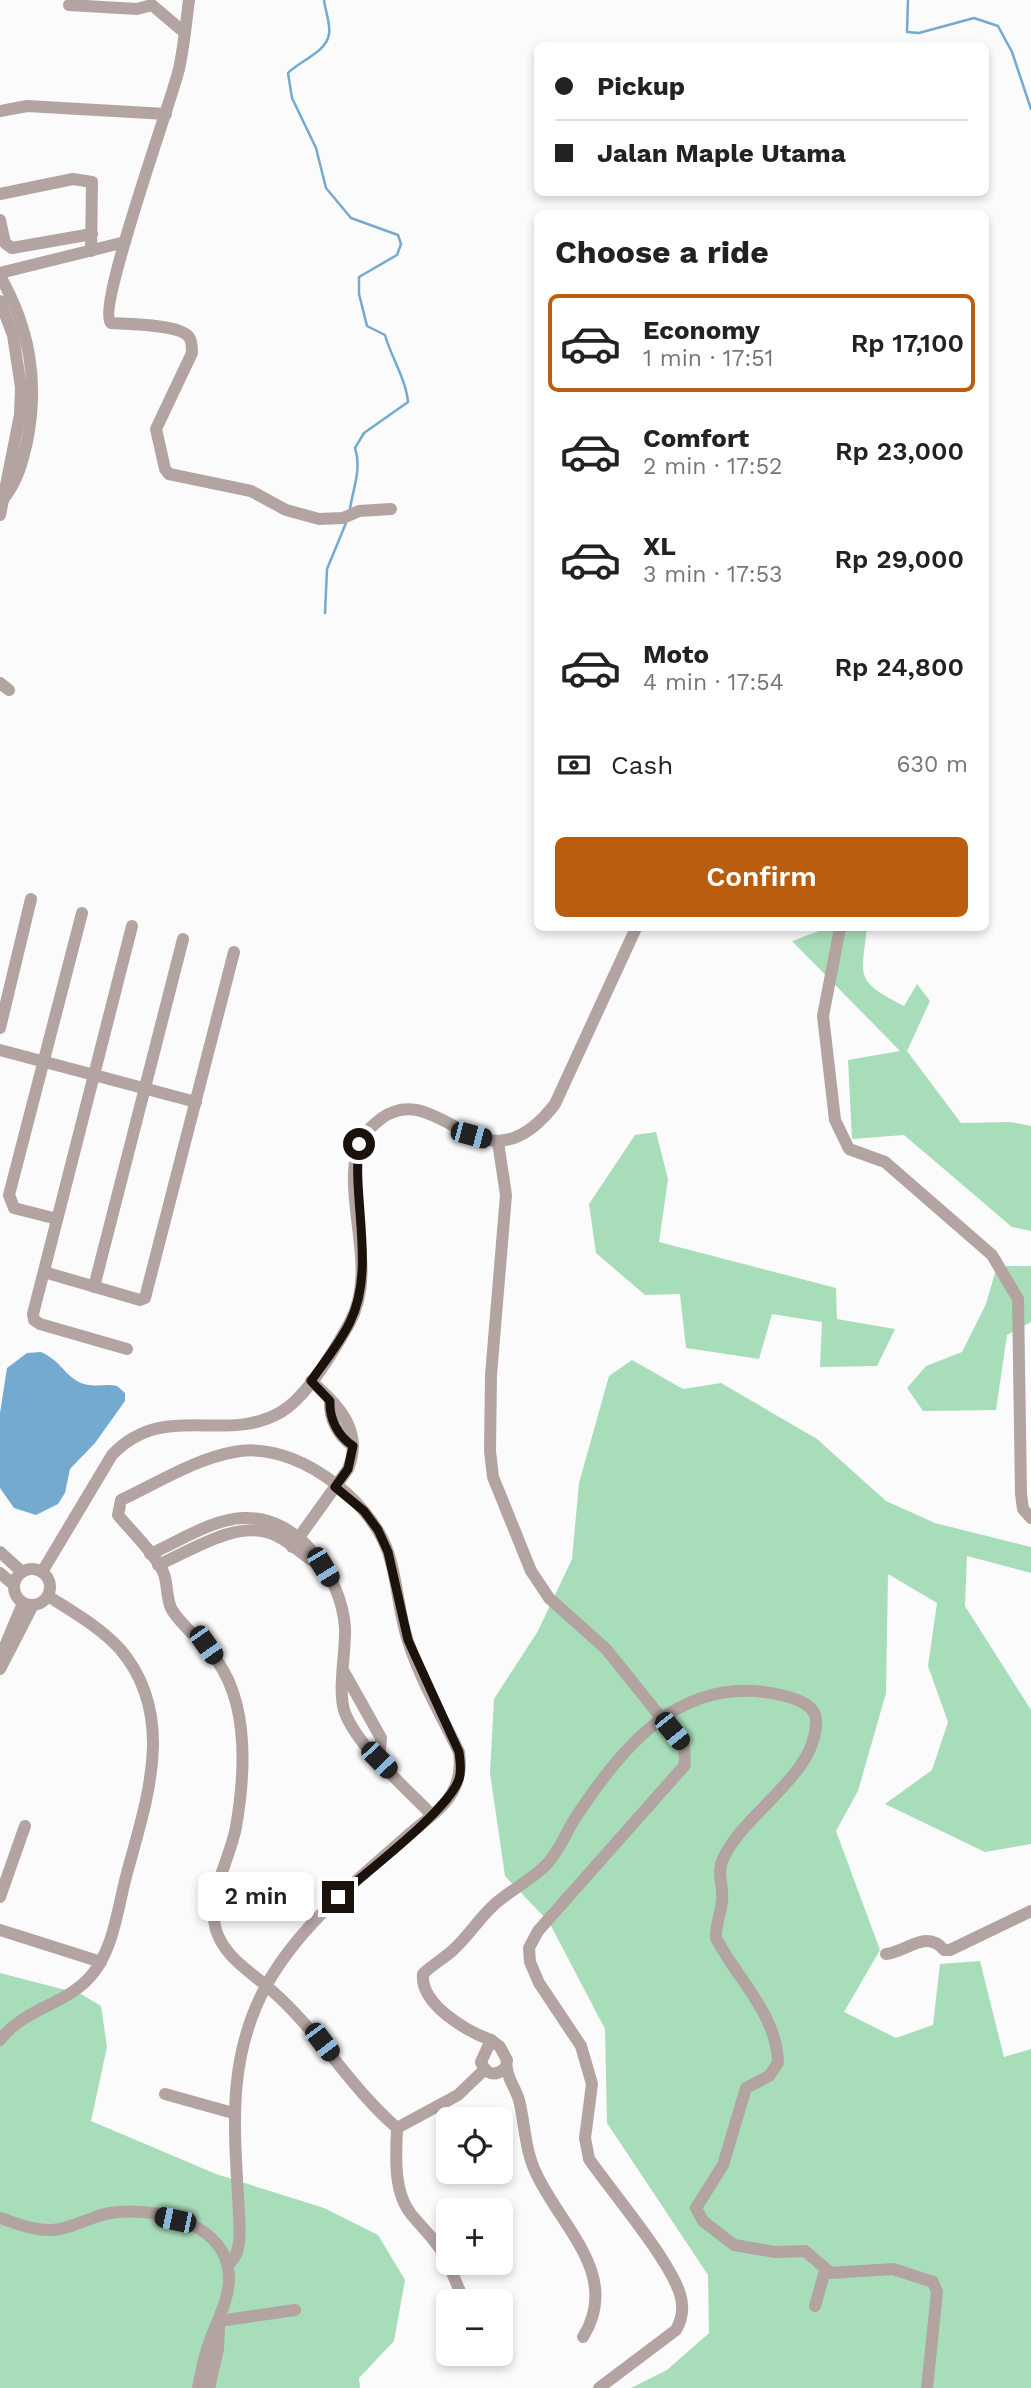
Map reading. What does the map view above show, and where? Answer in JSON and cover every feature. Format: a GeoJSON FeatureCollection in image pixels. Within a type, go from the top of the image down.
{"type":"FeatureCollection","features":[{"type":"Feature","properties":{"kind":"street"},"geometry":{"type":"LineString","coordinates":[[189,0],[179,67],[117,262],[107,320],[110,323],[177,329],[188,335],[192,353],[156,429],[167,472],[251,491],[286,510],[319,519],[346,517],[359,511],[391,509]]}},
{"type":"Feature","properties":{"kind":"street"},"geometry":{"type":"LineString","coordinates":[[69,5],[137,9],[152,5],[184,33]]}},
{"type":"Feature","properties":{"kind":"street"},"geometry":{"type":"LineString","coordinates":[[0,111],[27,106],[166,114]]}},
{"type":"Feature","properties":{"kind":"street"},"geometry":{"type":"LineString","coordinates":[[0,194],[67,179],[88,180],[94,185],[91,251]]}},
{"type":"Feature","properties":{"kind":"street"},"geometry":{"type":"LineString","coordinates":[[0,220],[5,243],[12,248],[92,234]]}},
{"type":"Feature","properties":{"kind":"street"},"geometry":{"type":"LineString","coordinates":[[5,497],[18,480],[32,417],[34,387],[25,332],[0,275],[125,242]]}},
{"type":"Feature","properties":{"kind":"street"},"geometry":{"type":"LineString","coordinates":[[0,301],[13,335],[22,387],[0,515]]}},
{"type":"Feature","properties":{"kind":"street"},"geometry":{"type":"LineString","coordinates":[[0,683],[9,690],[0,691]]}},
{"type":"Feature","properties":{"kind":"street"},"geometry":{"type":"LineString","coordinates":[[0,1028],[31,899]]}},
{"type":"Feature","properties":{"kind":"street"},"geometry":{"type":"LineString","coordinates":[[57,1219],[14,1208],[9,1195],[82,913]]}},
{"type":"Feature","properties":{"kind":"street"},"geometry":{"type":"LineString","coordinates":[[127,1349],[34,1320],[132,926]]}},
{"type":"Feature","properties":{"kind":"street"},"geometry":{"type":"LineString","coordinates":[[42,1572],[112,1455],[126,1440],[145,1430],[166,1426],[242,1424],[280,1413],[299,1398],[350,1322],[359,1296],[361,1251],[356,1168],[359,1144],[368,1130],[393,1111],[408,1108],[424,1111],[471,1135],[498,1142],[523,1135],[541,1122],[555,1104],[635,931]]}},
{"type":"Feature","properties":{"kind":"street"},"geometry":{"type":"LineString","coordinates":[[839,931],[823,1016],[835,1119],[849,1149],[885,1162],[992,1255],[1010,1282],[1018,1299],[1021,1494],[1023,1509],[1031,1518]]}},
{"type":"Feature","properties":{"kind":"street"},"geometry":{"type":"LineString","coordinates":[[94,1286],[183,939]]}},
{"type":"Feature","properties":{"kind":"street"},"geometry":{"type":"LineString","coordinates":[[44,1272],[140,1300],[145,1298],[234,952]]}},
{"type":"Feature","properties":{"kind":"street"},"geometry":{"type":"LineString","coordinates":[[0,1050],[196,1102]]}},
{"type":"Feature","properties":{"kind":"street"},"geometry":{"type":"LineString","coordinates":[[498,1142],[506,1195],[491,1375],[489,1451],[493,1477],[531,1571],[549,1598],[606,1649],[684,1745],[685,1765],[538,1931],[529,1948],[530,1962],[539,1983],[581,2046],[592,2084],[585,2138],[589,2160],[674,2277],[683,2308],[682,2319],[676,2330],[599,2388]]}},
{"type":"Feature","properties":{"kind":"street"},"geometry":{"type":"LineString","coordinates":[[295,1542],[348,1469],[353,1446],[354,1435],[340,1408],[311,1381]]}},
{"type":"Feature","properties":{"kind":"street"},"geometry":{"type":"LineString","coordinates":[[228,2264],[234,2257],[239,2229],[233,2113],[243,2049],[266,1986],[323,1913],[443,1805],[459,1781],[461,1767],[459,1752],[408,1640],[383,1541],[364,1511],[301,1461],[280,1453],[235,1451],[214,1457],[121,1500],[118,1507],[118,1515],[163,1572],[173,1610],[206,1645],[232,1690],[240,1733],[240,1794],[230,1853],[215,1895],[213,1916],[225,1949],[266,1986],[322,2042],[370,2105],[397,2128],[399,2180],[404,2204],[436,2241]]}},
{"type":"Feature","properties":{"kind":"street"},"geometry":{"type":"LineString","coordinates":[[150,1554],[226,1520],[243,1518],[274,1523],[295,1542],[317,1556],[342,1609],[344,1710],[379,1760],[431,1814]]}},
{"type":"Feature","properties":{"kind":"street"},"geometry":{"type":"LineString","coordinates":[[158,1565],[231,1533],[247,1530],[263,1531],[295,1542]]}},
{"type":"Feature","properties":{"kind":"street"},"geometry":{"type":"LineString","coordinates":[[0,1552],[22,1572]]}},
{"type":"Feature","properties":{"kind":"street"},"geometry":{"type":"LineString","coordinates":[[14,1585],[22,1572],[32,1569],[42,1572],[49,1583],[48,1596]]}},
{"type":"Feature","properties":{"kind":"street"},"geometry":{"type":"LineString","coordinates":[[0,1573],[14,1585],[16,1595],[28,1604]]}},
{"type":"Feature","properties":{"kind":"street"},"geometry":{"type":"LineString","coordinates":[[0,1658],[28,1604],[48,1596]]}},
{"type":"Feature","properties":{"kind":"street"},"geometry":{"type":"LineString","coordinates":[[0,2040],[23,2017],[76,1990],[102,1962],[150,1788],[155,1757],[152,1726],[145,1697],[121,1651],[92,1625],[48,1596]]}},
{"type":"Feature","properties":{"kind":"street"},"geometry":{"type":"LineString","coordinates":[[0,1669],[28,1604]]}},
{"type":"Feature","properties":{"kind":"street"},"geometry":{"type":"LineString","coordinates":[[344,1672],[381,1738],[379,1760]]}},
{"type":"Feature","properties":{"kind":"street"},"geometry":{"type":"LineString","coordinates":[[484,2070],[499,2074],[505,2068],[507,2060],[504,2053],[491,2040],[456,2020],[431,1999],[422,1984],[424,1975],[457,1947],[496,1903],[547,1864],[612,1764],[660,1717],[696,1700],[749,1691],[791,1698],[810,1707],[816,1716],[814,1738],[796,1772],[755,1814],[721,1862],[722,1905],[716,1938],[746,1980],[763,2014],[776,2043],[778,2063],[769,2076],[746,2088],[723,2165],[696,2208],[704,2221],[734,2245],[775,2252],[805,2251],[825,2271],[848,2274],[893,2269],[933,2282],[937,2292],[927,2388]]}},
{"type":"Feature","properties":{"kind":"street"},"geometry":{"type":"LineString","coordinates":[[0,1897],[25,1826]]}},
{"type":"Feature","properties":{"kind":"street"},"geometry":{"type":"LineString","coordinates":[[886,1954],[928,1939],[937,1941],[944,1950],[950,1950],[1031,1911]]}},
{"type":"Feature","properties":{"kind":"street"},"geometry":{"type":"LineString","coordinates":[[0,1930],[102,1962]]}},
{"type":"Feature","properties":{"kind":"street"},"geometry":{"type":"LineString","coordinates":[[484,2070],[481,2062],[491,2040]]}},
{"type":"Feature","properties":{"kind":"street"},"geometry":{"type":"LineString","coordinates":[[505,2068],[518,2099],[534,2169],[595,2275],[597,2296],[594,2315],[583,2337]]}},
{"type":"Feature","properties":{"kind":"street"},"geometry":{"type":"LineString","coordinates":[[397,2128],[458,2095],[484,2070]]}},
{"type":"Feature","properties":{"kind":"street"},"geometry":{"type":"LineString","coordinates":[[165,2094],[233,2113]]}},
{"type":"Feature","properties":{"kind":"street"},"geometry":{"type":"LineString","coordinates":[[0,2218],[50,2230],[118,2212],[153,2215],[196,2226],[216,2240],[227,2255],[230,2278],[198,2388]]}},
{"type":"Feature","properties":{"kind":"street"},"geometry":{"type":"LineString","coordinates":[[815,2306],[825,2271]]}},
{"type":"Feature","properties":{"kind":"street"},"geometry":{"type":"LineString","coordinates":[[219,2321],[295,2310]]}},
{"type":"Feature","properties":{"kind":"street"},"geometry":{"type":"LineString","coordinates":[[209,2388],[218,2348],[219,2321]]}},
{"type":"Feature","properties":{"kind":"green space"},"geometry":{"type":"Polygon","coordinates":[[[819,931],[867,931],[863,968],[869,984],[904,1006],[917,984],[930,1001],[907,1051],[961,1123],[1011,1122],[1031,1126],[1031,1231],[1012,1227],[904,1135],[852,1139],[848,1060],[900,1051],[792,941],[819,931]]]}},
{"type":"Feature","properties":{"kind":"green space"},"geometry":{"type":"Polygon","coordinates":[[[656,1132],[668,1179],[659,1242],[836,1288],[837,1319],[895,1329],[877,1366],[820,1367],[822,1322],[772,1314],[759,1359],[686,1348],[680,1294],[645,1295],[596,1253],[589,1204],[635,1135],[656,1132]]]}},
{"type":"Feature","properties":{"kind":"green space"},"geometry":{"type":"Polygon","coordinates":[[[997,1266],[1031,1266],[1031,1322],[1007,1335],[996,1410],[923,1411],[907,1388],[926,1366],[962,1352],[986,1304],[997,1266]]]}},
{"type":"Feature","properties":{"kind":"green space"},"geometry":{"type":"Polygon","coordinates":[[[632,1360],[683,1389],[721,1383],[817,1439],[886,1501],[935,1523],[1031,1547],[1031,1573],[967,1556],[965,1606],[1031,1710],[1031,1844],[985,1852],[885,1804],[932,1770],[948,1722],[928,1666],[937,1603],[888,1574],[886,1693],[858,1791],[836,1831],[880,1950],[844,2012],[896,2038],[933,2025],[940,1964],[980,1961],[1004,2057],[1031,2049],[1031,2388],[631,2388],[667,2370],[709,2333],[708,2275],[607,2123],[605,2029],[549,1922],[505,1876],[490,1773],[494,1699],[538,1631],[572,1559],[579,1483],[609,1376],[632,1360]]]}},
{"type":"Feature","properties":{"kind":"green space"},"geometry":{"type":"Polygon","coordinates":[[[0,1973],[81,1994],[101,2006],[107,2047],[91,2121],[216,2174],[324,2208],[378,2235],[405,2280],[394,2341],[359,2378],[360,2388],[0,2388],[0,1973]]]}},
{"type":"Feature","properties":{"kind":"water"},"geometry":{"type":"Polygon","coordinates":[[[41,1352],[82,1383],[117,1386],[125,1393],[125,1401],[95,1443],[70,1469],[65,1493],[58,1504],[36,1515],[14,1508],[0,1488],[0,1413],[7,1368],[27,1353],[41,1352]]]}},
{"type":"Feature","properties":{"kind":"waterway"},"geometry":{"type":"LineString","coordinates":[[324,0],[329,34],[318,51],[288,73],[292,98],[316,148],[326,188],[351,218],[398,235],[401,244],[397,255],[359,277],[359,294],[367,326],[385,335],[408,402],[364,433],[355,448],[357,471],[350,509]]}},
{"type":"Feature","properties":{"kind":"waterway"},"geometry":{"type":"LineString","coordinates":[[908,0],[907,32],[919,33],[974,18],[998,26],[1012,52],[1031,109]]}},
{"type":"Feature","properties":{"kind":"waterway"},"geometry":{"type":"LineString","coordinates":[[325,613],[327,569],[346,523]]}},
{"type":"Feature","properties":{"kind":"route"},"geometry":{"type":"LineString","coordinates":[[338,1897],[443,1805],[459,1781],[461,1767],[459,1752],[408,1640],[388,1552],[378,1530],[364,1511],[335,1487],[353,1458],[353,1446],[342,1439],[330,1412],[330,1401],[311,1381],[350,1322],[359,1296],[361,1251],[356,1168],[359,1144]]}}]}
